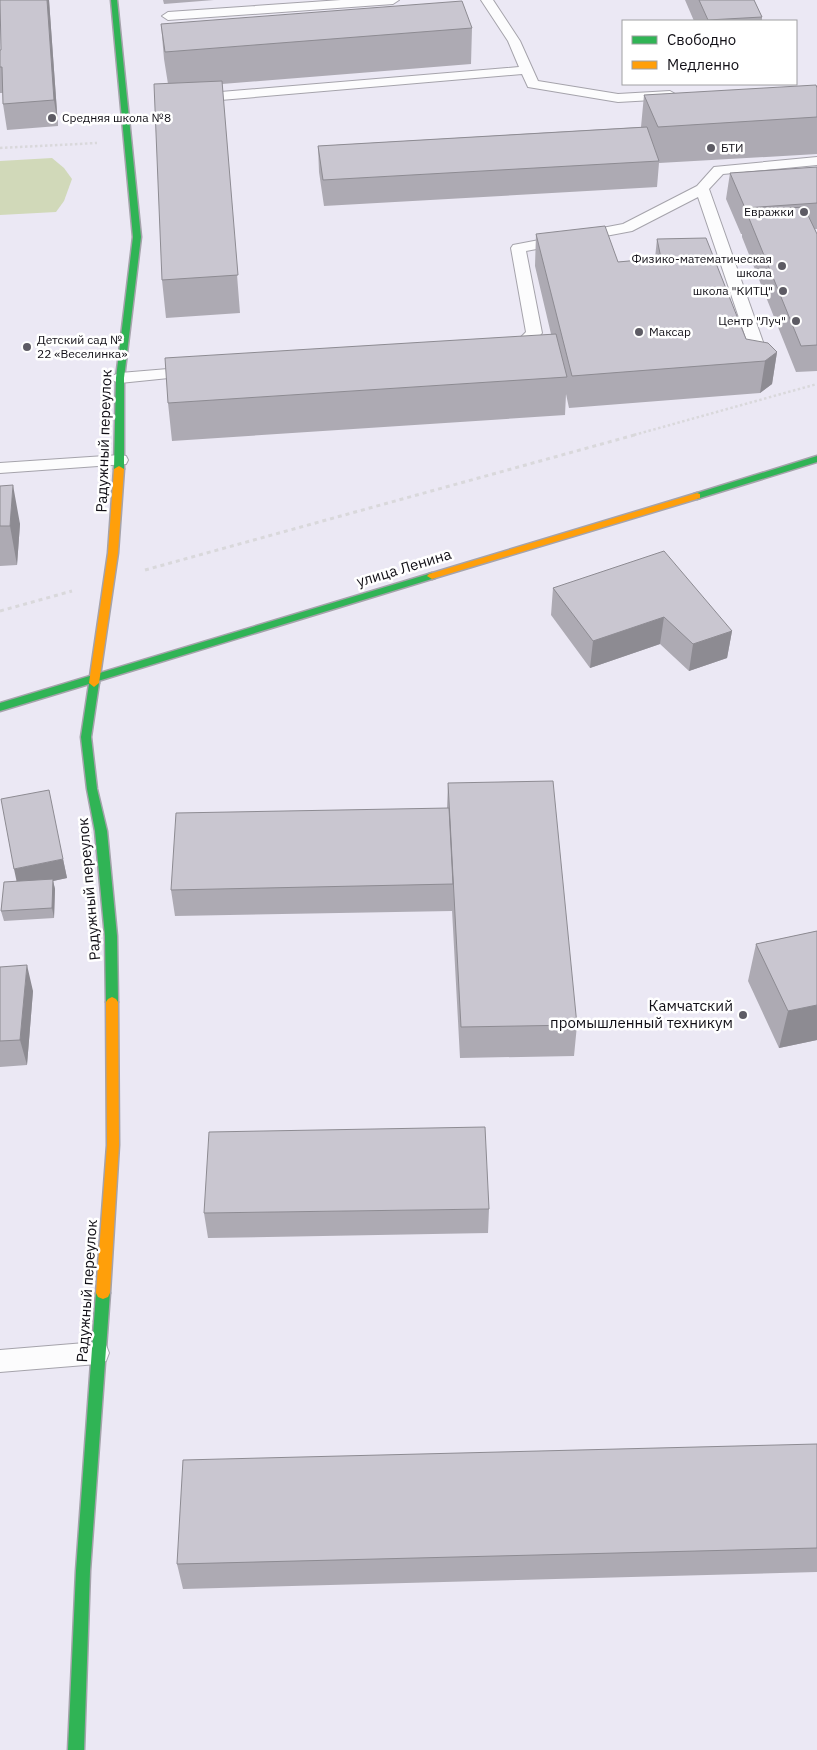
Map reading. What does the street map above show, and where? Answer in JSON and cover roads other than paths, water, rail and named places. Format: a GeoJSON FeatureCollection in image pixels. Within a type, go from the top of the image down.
{"type":"FeatureCollection","features":[{"type":"Feature","properties":{"kind":"street","name":"Радужный переулок"},"geometry":{"type":"LineString","coordinates":[[76,1750],[83,1571],[113,1145],[110,936],[101,830],[92,789],[86,738],[113,553],[120,460],[120,378],[137,237],[114,0]]}},
{"type":"Feature","properties":{"kind":"street","name":"улица Ленина"},"geometry":{"type":"LineString","coordinates":[[0,707],[817,459]]}},
{"type":"Feature","properties":{"kind":"lane"},"geometry":{"type":"LineString","coordinates":[[168,16],[393,0]]}},
{"type":"Feature","properties":{"kind":"lane"},"geometry":{"type":"LineString","coordinates":[[487,0],[514,41],[533,84],[618,98],[688,94]]}},
{"type":"Feature","properties":{"kind":"lane"},"geometry":{"type":"LineString","coordinates":[[185,99],[526,70]]}},
{"type":"Feature","properties":{"kind":"lane"},"geometry":{"type":"LineString","coordinates":[[496,345],[525,342],[534,334],[518,248],[627,228],[702,188],[720,170],[817,161]]}},
{"type":"Feature","properties":{"kind":"lane"},"geometry":{"type":"LineString","coordinates":[[702,188],[761,359]]}},
{"type":"Feature","properties":{"kind":"lane"},"geometry":{"type":"LineString","coordinates":[[120,378],[206,371]]}},
{"type":"Feature","properties":{"kind":"lane"},"geometry":{"type":"LineString","coordinates":[[0,468],[120,460]]}},
{"type":"Feature","properties":{"kind":"lane"},"geometry":{"type":"LineString","coordinates":[[0,1361],[97,1353]]}},
{"type":"Feature","properties":{"kind":"place","name":"Средняя школа №8"},"geometry":{"type":"Point","coordinates":[52,118]}},
{"type":"Feature","properties":{"kind":"place","name":"БТИ"},"geometry":{"type":"Point","coordinates":[711,148]}},
{"type":"Feature","properties":{"kind":"place","name":"Евражки"},"geometry":{"type":"Point","coordinates":[804,212]}},
{"type":"Feature","properties":{"kind":"place","name":"Физико-математическая школа"},"geometry":{"type":"Point","coordinates":[782,266]}},
{"type":"Feature","properties":{"kind":"place","name":"школа \"КИТЦ\""},"geometry":{"type":"Point","coordinates":[783,291]}},
{"type":"Feature","properties":{"kind":"place","name":"Центр \"Луч\""},"geometry":{"type":"Point","coordinates":[796,321]}},
{"type":"Feature","properties":{"kind":"place","name":"Максар"},"geometry":{"type":"Point","coordinates":[639,332]}},
{"type":"Feature","properties":{"kind":"place","name":"Детский сад № 22 «Веселинка»"},"geometry":{"type":"Point","coordinates":[27,347]}},
{"type":"Feature","properties":{"kind":"place","name":"Камчатский промышленный техникум"},"geometry":{"type":"Point","coordinates":[743,1015]}}]}
